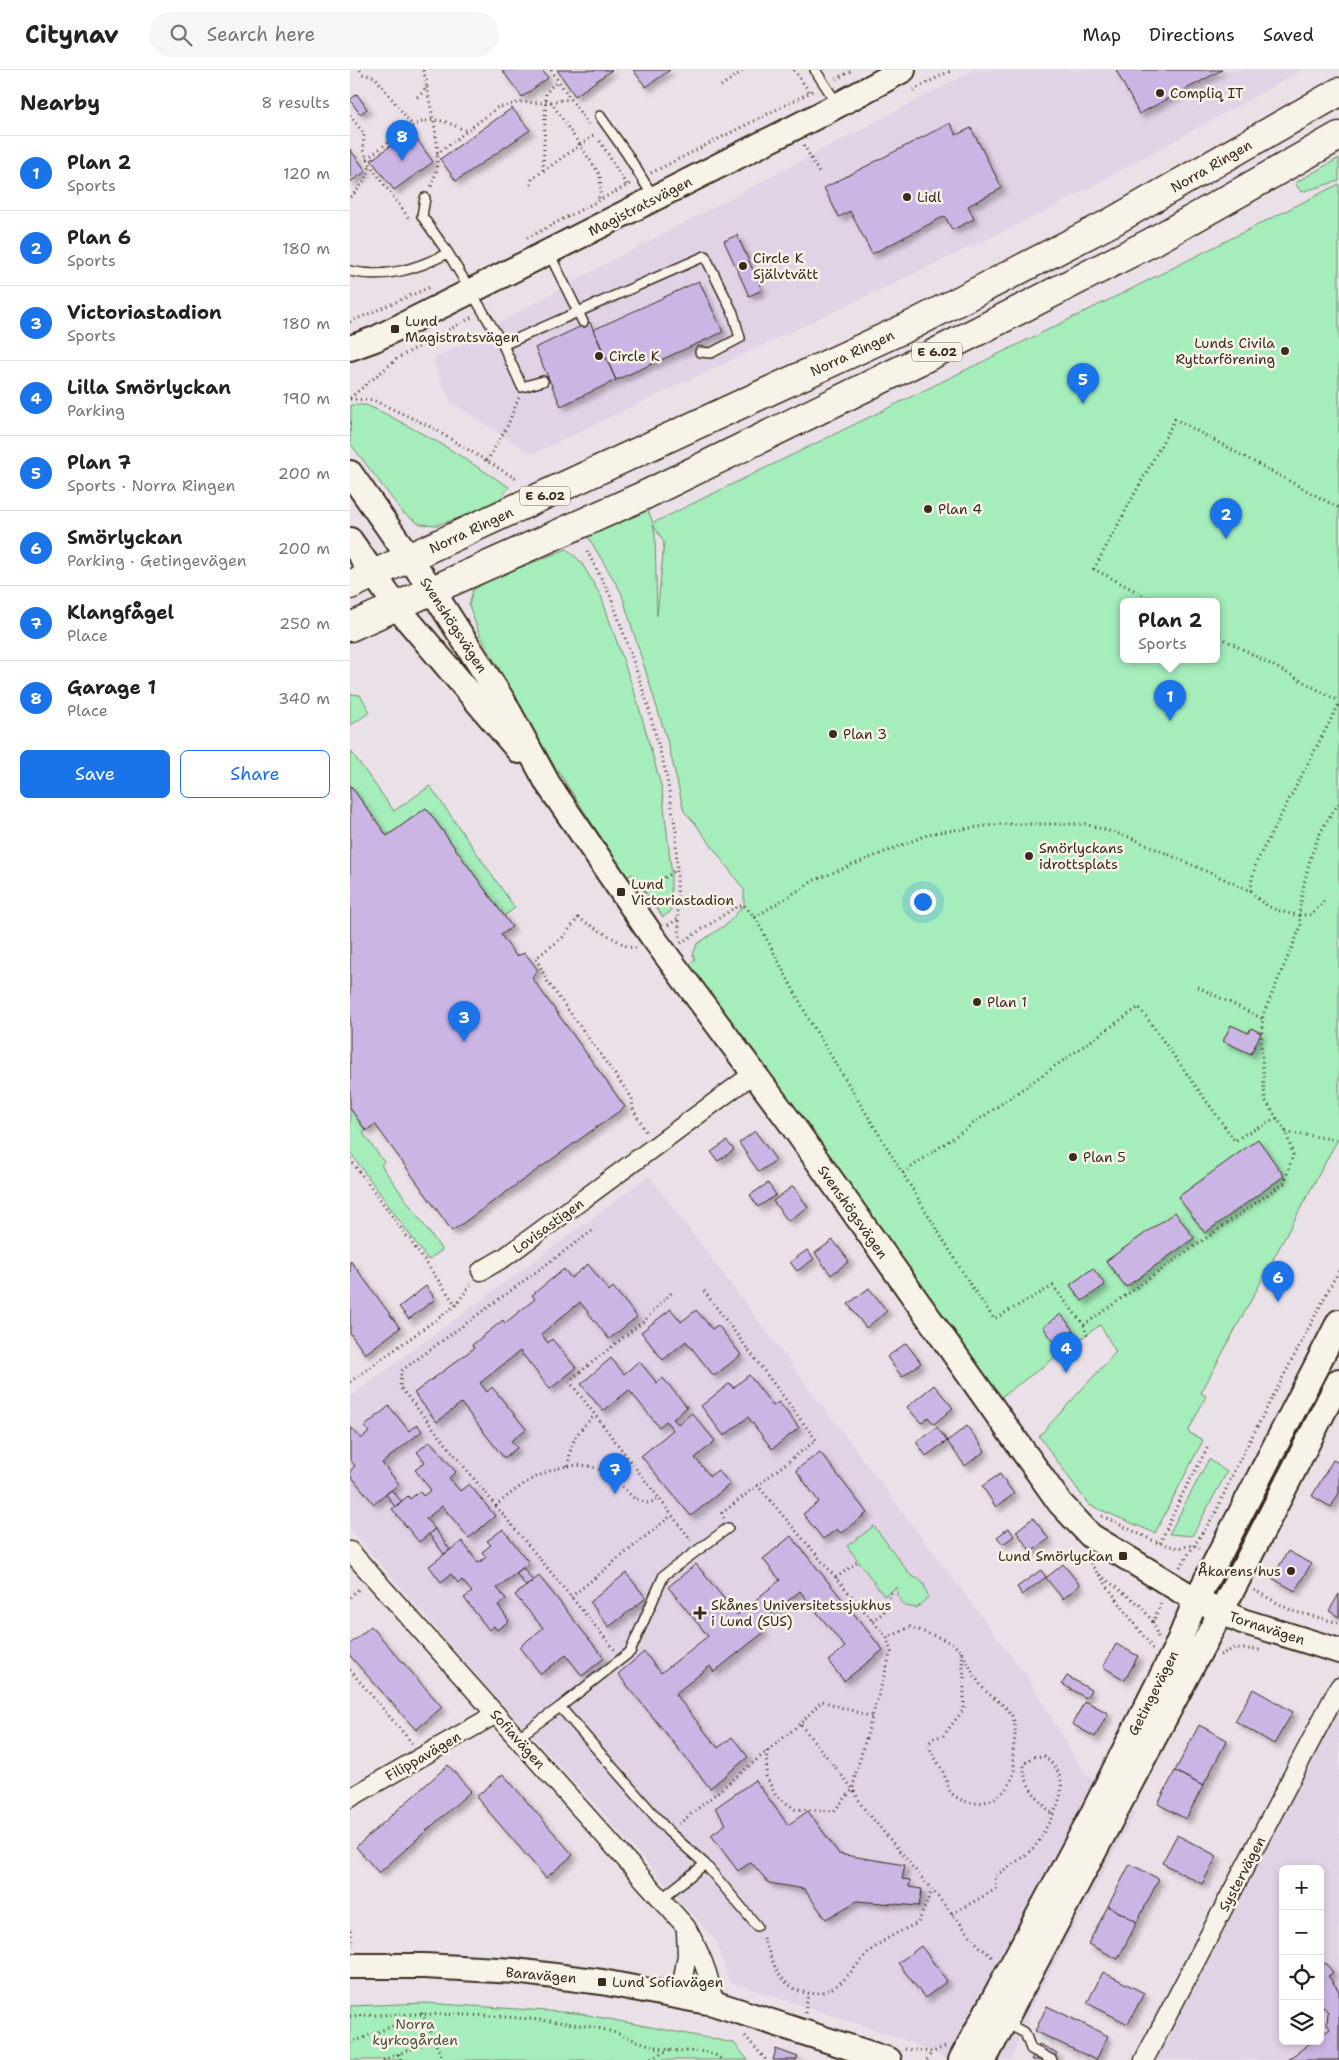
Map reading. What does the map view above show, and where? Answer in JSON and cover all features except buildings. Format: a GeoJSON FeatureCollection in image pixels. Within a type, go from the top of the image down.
{"type":"FeatureCollection","features":[{"type":"Feature","properties":{"kind":"main road","name":"Magistratsvägen"},"geometry":{"type":"LineString","coordinates":[[350,348],[375,339],[471,291],[831,109],[904,70]]}},
{"type":"Feature","properties":{"kind":"main road","name":"Norra Ringen"},"geometry":{"type":"LineString","coordinates":[[362,579],[914,324],[1112,222],[1339,92]]}},
{"type":"Feature","properties":{"kind":"main road","name":"E 6.02"},"geometry":{"type":"LineString","coordinates":[[350,627],[645,495],[944,349],[1152,242],[1339,136]]}},
{"type":"Feature","properties":{"kind":"main road","name":"Magistratsvägen"},"geometry":{"type":"LineString","coordinates":[[350,360],[375,339]]}},
{"type":"Feature","properties":{"kind":"main road","name":"Svenshögsvägen"},"geometry":{"type":"LineString","coordinates":[[350,473],[432,590],[503,701],[548,784],[652,936],[796,1130],[1060,1503],[1091,1536],[1196,1600]]}},
{"type":"Feature","properties":{"kind":"main road","name":"Svenshögsvägen"},"geometry":{"type":"LineString","coordinates":[[350,540],[362,579],[396,606],[548,784]]}},
{"type":"Feature","properties":{"kind":"main road","name":"Getingevägen"},"geometry":{"type":"LineString","coordinates":[[961,2060],[1090,1819],[1214,1564],[1339,1322]]}},
{"type":"Feature","properties":{"kind":"main road","name":"Getingevägen"},"geometry":{"type":"LineString","coordinates":[[984,2060],[1004,2022],[1172,1648],[1220,1612],[1339,1381]]}},
{"type":"Feature","properties":{"kind":"main road","name":"Tornavägen"},"geometry":{"type":"LineString","coordinates":[[1196,1600],[1242,1621],[1339,1650]]}},
{"type":"Feature","properties":{"kind":"main road","name":"Baravägen"},"geometry":{"type":"LineString","coordinates":[[351,1956],[424,1966],[515,1971],[587,1979],[680,1996],[809,2025],[889,2060]]}},
{"type":"Feature","properties":{"kind":"main road","name":"Baravägen"},"geometry":{"type":"LineString","coordinates":[[809,2025],[856,2060]]}},
{"type":"Feature","properties":{"kind":"street","name":"Lovisastigen"},"geometry":{"type":"LineString","coordinates":[[481,1271],[505,1257],[753,1074]]}},
{"type":"Feature","properties":{"kind":"street","name":"Sofiavägen"},"geometry":{"type":"LineString","coordinates":[[350,1552],[686,1927],[704,1961],[712,1990],[713,2003]]}},
{"type":"Feature","properties":{"kind":"street","name":"Systervägen"},"geometry":{"type":"LineString","coordinates":[[1144,2060],[1339,1687]]}},
{"type":"Feature","properties":{"kind":"street","name":"Filippavägen"},"geometry":{"type":"LineString","coordinates":[[350,1798],[496,1714]]}},
{"type":"Feature","properties":{"kind":"street"},"geometry":{"type":"LineString","coordinates":[[680,1996],[687,1955],[686,1927]]}},
{"type":"Feature","properties":{"kind":"lane"},"geometry":{"type":"LineString","coordinates":[[815,70],[825,85],[831,109]]}},
{"type":"Feature","properties":{"kind":"lane"},"geometry":{"type":"LineString","coordinates":[[600,116],[654,199]]}},
{"type":"Feature","properties":{"kind":"lane"},"geometry":{"type":"LineString","coordinates":[[425,198],[422,216],[448,253],[503,345],[522,387],[543,381]]}},
{"type":"Feature","properties":{"kind":"lane"},"geometry":{"type":"LineString","coordinates":[[548,252],[583,322]]}},
{"type":"Feature","properties":{"kind":"lane"},"geometry":{"type":"LineString","coordinates":[[350,271],[368,275],[392,274],[422,265],[448,253]]}},
{"type":"Feature","properties":{"kind":"lane"},"geometry":{"type":"LineString","coordinates":[[503,345],[705,256],[733,313],[740,338],[711,353],[700,352]]}},
{"type":"Feature","properties":{"kind":"lane"},"geometry":{"type":"LineString","coordinates":[[517,1738],[630,1652],[664,1575],[728,1528]]}},
{"type":"Feature","properties":{"kind":"lane"},"geometry":{"type":"LineString","coordinates":[[560,1707],[669,1832],[706,1864],[758,1926]]}},
{"type":"Feature","properties":{"kind":"lane"},"geometry":{"type":"LineString","coordinates":[[661,1899],[706,1864]]}},
{"type":"Feature","properties":{"kind":"lane"},"geometry":{"type":"LineString","coordinates":[[1004,2022],[1025,2033],[1031,2049],[1052,2060]]}},
{"type":"Feature","properties":{"kind":"path"},"geometry":{"type":"LineString","coordinates":[[360,70],[362,74],[375,77],[413,126]]}},
{"type":"Feature","properties":{"kind":"path"},"geometry":{"type":"LineString","coordinates":[[423,70],[438,144],[434,180],[425,198]]}},
{"type":"Feature","properties":{"kind":"path"},"geometry":{"type":"LineString","coordinates":[[551,70],[596,134],[627,186]]}},
{"type":"Feature","properties":{"kind":"path"},"geometry":{"type":"LineString","coordinates":[[721,86],[744,70]]}},
{"type":"Feature","properties":{"kind":"path"},"geometry":{"type":"LineString","coordinates":[[794,70],[810,93],[831,109]]}},
{"type":"Feature","properties":{"kind":"path"},"geometry":{"type":"LineString","coordinates":[[520,241],[853,70]]}},
{"type":"Feature","properties":{"kind":"path"},"geometry":{"type":"LineString","coordinates":[[543,170],[544,102],[546,93],[559,82]]}},
{"type":"Feature","properties":{"kind":"path"},"geometry":{"type":"LineString","coordinates":[[418,97],[427,87]]}},
{"type":"Feature","properties":{"kind":"path"},"geometry":{"type":"LineString","coordinates":[[437,154],[497,108],[520,102],[550,102],[570,99]]}},
{"type":"Feature","properties":{"kind":"path"},"geometry":{"type":"LineString","coordinates":[[550,102],[600,176],[601,190],[598,201]]}},
{"type":"Feature","properties":{"kind":"path"},"geometry":{"type":"LineString","coordinates":[[350,115],[364,134],[363,150],[371,166],[415,228]]}},
{"type":"Feature","properties":{"kind":"path"},"geometry":{"type":"LineString","coordinates":[[367,158],[413,126],[432,120],[441,121],[468,131]]}},
{"type":"Feature","properties":{"kind":"path"},"geometry":{"type":"LineString","coordinates":[[531,185],[532,178],[596,134]]}},
{"type":"Feature","properties":{"kind":"path"},"geometry":{"type":"LineString","coordinates":[[803,145],[820,175]]}},
{"type":"Feature","properties":{"kind":"path"},"geometry":{"type":"LineString","coordinates":[[350,197],[366,180],[371,166]]}},
{"type":"Feature","properties":{"kind":"path"},"geometry":{"type":"LineString","coordinates":[[350,322],[431,286]]}},
{"type":"Feature","properties":{"kind":"path"},"geometry":{"type":"LineString","coordinates":[[487,461],[507,427],[522,387]]}},
{"type":"Feature","properties":{"kind":"path"},"geometry":{"type":"LineString","coordinates":[[350,399],[373,400],[429,426],[518,480]]}},
{"type":"Feature","properties":{"kind":"path"},"geometry":{"type":"LineString","coordinates":[[1148,598],[1094,569],[1175,420],[1339,508]]}},
{"type":"Feature","properties":{"kind":"path"},"geometry":{"type":"LineString","coordinates":[[587,551],[611,596],[646,699],[666,773],[676,831],[678,919],[683,949]]}},
{"type":"Feature","properties":{"kind":"path"},"geometry":{"type":"LineString","coordinates":[[1220,637],[1339,703],[1256,863],[1251,890]]}},
{"type":"Feature","properties":{"kind":"path"},"geometry":{"type":"LineString","coordinates":[[1084,1325],[1284,1183],[1293,1155],[1286,1132],[1265,1100],[1261,1043],[1262,1019],[1301,926],[1299,915],[1304,882],[1311,859],[1320,837],[1339,804]]}},
{"type":"Feature","properties":{"kind":"path"},"geometry":{"type":"LineString","coordinates":[[755,917],[815,880],[932,833],[1001,824],[1085,824],[1128,838],[1251,890],[1264,904],[1284,914],[1312,915],[1324,901]]}},
{"type":"Feature","properties":{"kind":"path"},"geometry":{"type":"LineString","coordinates":[[640,895],[677,870]]}},
{"type":"Feature","properties":{"kind":"path"},"geometry":{"type":"LineString","coordinates":[[681,943],[734,908],[744,905],[755,917],[811,1023],[972,1287],[994,1318],[1053,1286],[1084,1325],[1088,1339]]}},
{"type":"Feature","properties":{"kind":"path"},"geometry":{"type":"LineString","coordinates":[[578,918],[563,937],[536,958],[547,982],[632,1098],[632,1109],[656,1146]]}},
{"type":"Feature","properties":{"kind":"path"},"geometry":{"type":"LineString","coordinates":[[1198,987],[1262,1019]]}},
{"type":"Feature","properties":{"kind":"path"},"geometry":{"type":"LineString","coordinates":[[903,1173],[1139,1007],[1235,1141],[1277,1118]]}},
{"type":"Feature","properties":{"kind":"path"},"geometry":{"type":"LineString","coordinates":[[1286,1132],[1339,1140]]}},
{"type":"Feature","properties":{"kind":"path"},"geometry":{"type":"LineString","coordinates":[[350,1159],[456,1306]]}},
{"type":"Feature","properties":{"kind":"path"},"geometry":{"type":"LineString","coordinates":[[592,1231],[401,1370],[400,1387],[622,1659]]}},
{"type":"Feature","properties":{"kind":"path"},"geometry":{"type":"LineString","coordinates":[[1170,1584],[1216,1512],[1234,1470],[1339,1270]]}},
{"type":"Feature","properties":{"kind":"path"},"geometry":{"type":"LineString","coordinates":[[350,1382],[456,1306],[481,1271]]}},
{"type":"Feature","properties":{"kind":"path"},"geometry":{"type":"LineString","coordinates":[[704,1291],[816,1440],[722,1513],[728,1528]]}},
{"type":"Feature","properties":{"kind":"path"},"geometry":{"type":"LineString","coordinates":[[671,1294],[645,1320],[569,1382],[699,1550]]}},
{"type":"Feature","properties":{"kind":"path"},"geometry":{"type":"LineString","coordinates":[[568,1466],[570,1450],[578,1432],[595,1415]]}},
{"type":"Feature","properties":{"kind":"path"},"geometry":{"type":"LineString","coordinates":[[1160,1543],[1181,1497],[1208,1447]]}},
{"type":"Feature","properties":{"kind":"path"},"geometry":{"type":"LineString","coordinates":[[496,1506],[512,1491],[542,1474],[568,1466],[589,1466],[606,1472],[635,1498],[648,1504],[660,1499]]}},
{"type":"Feature","properties":{"kind":"path"},"geometry":{"type":"LineString","coordinates":[[756,1486],[887,1638],[891,1652],[855,1776],[853,1789],[834,1811],[795,1808],[776,1796],[766,1776],[768,1752]]}},
{"type":"Feature","properties":{"kind":"path"},"geometry":{"type":"LineString","coordinates":[[571,1597],[672,1515]]}},
{"type":"Feature","properties":{"kind":"path"},"geometry":{"type":"LineString","coordinates":[[1098,1515],[1136,1534],[1160,1543],[1178,1548],[1194,1545]]}},
{"type":"Feature","properties":{"kind":"path"},"geometry":{"type":"LineString","coordinates":[[1194,1545],[1214,1564]]}},
{"type":"Feature","properties":{"kind":"path"},"geometry":{"type":"LineString","coordinates":[[836,1578],[858,1561]]}},
{"type":"Feature","properties":{"kind":"path"},"geometry":{"type":"LineString","coordinates":[[1097,1573],[1136,1628],[1172,1648],[1210,1660],[1235,1648],[1257,1649],[1266,1652]]}},
{"type":"Feature","properties":{"kind":"path"},"geometry":{"type":"LineString","coordinates":[[1238,1579],[1262,1596],[1292,1611],[1339,1623]]}},
{"type":"Feature","properties":{"kind":"path"},"geometry":{"type":"LineString","coordinates":[[872,1621],[884,1612],[892,1590]]}},
{"type":"Feature","properties":{"kind":"path"},"geometry":{"type":"LineString","coordinates":[[887,1638],[910,1628],[950,1643],[961,1651],[972,1674],[984,1690],[1010,1713],[1015,1724],[1013,1756],[1015,1770],[1005,1792],[992,1801],[975,1803],[961,1800],[950,1793],[937,1758],[931,1752],[928,1744],[934,1738],[943,1736],[964,1710],[964,1678],[961,1651]]}},
{"type":"Feature","properties":{"kind":"path"},"geometry":{"type":"LineString","coordinates":[[350,1670],[424,1756]]}},
{"type":"Feature","properties":{"kind":"path"},"geometry":{"type":"LineString","coordinates":[[669,1832],[768,1752],[800,1724],[822,1701],[872,1717]]}},
{"type":"Feature","properties":{"kind":"path"},"geometry":{"type":"LineString","coordinates":[[800,1724],[853,1789],[862,1806],[978,1945],[997,1962]]}},
{"type":"Feature","properties":{"kind":"path"},"geometry":{"type":"LineString","coordinates":[[952,1914],[996,1889],[995,1876],[1036,1846],[1053,1815],[1062,1793],[1062,1777],[1055,1764],[1044,1756],[1033,1757],[1024,1764],[1024,1774],[1032,1793],[1053,1815]]}},
{"type":"Feature","properties":{"kind":"path"},"geometry":{"type":"LineString","coordinates":[[758,1926],[779,1974],[792,1987],[808,1994],[823,1993],[840,1983],[868,1953],[891,1935],[918,1923],[932,1890]]}},
{"type":"Feature","properties":{"kind":"path"},"geometry":{"type":"LineString","coordinates":[[350,1930],[351,1956]]}},
{"type":"Feature","properties":{"kind":"path"},"geometry":{"type":"LineString","coordinates":[[808,1994],[809,2025]]}},
{"type":"Feature","properties":{"kind":"path"},"geometry":{"type":"LineString","coordinates":[[422,2013],[443,2060]]}},
{"type":"Feature","properties":{"kind":"path"},"geometry":{"type":"LineString","coordinates":[[350,2016],[422,2013],[516,2019],[599,2028],[670,2050],[698,2050],[718,2056],[722,2060]]}},
{"type":"Feature","properties":{"kind":"path"},"geometry":{"type":"LineString","coordinates":[[350,2043],[393,2026],[407,2014]]}},
{"type":"Feature","properties":{"kind":"path"},"geometry":{"type":"LineString","coordinates":[[754,2037],[744,2034],[766,2060]]}},
{"type":"Feature","properties":{"kind":"path"},"geometry":{"type":"LineString","coordinates":[[383,2060],[434,2040]]}},
{"type":"Feature","properties":{"kind":"path"},"geometry":{"type":"LineString","coordinates":[[646,2060],[670,2050]]}},
{"type":"Feature","properties":{"kind":"path"},"geometry":{"type":"LineString","coordinates":[[927,2060],[932,2052]]}},
{"type":"Feature","properties":{"kind":"path"},"geometry":{"type":"LineString","coordinates":[[399,2054],[401,2060]]}},
{"type":"Feature","properties":{"kind":"shaded area"},"geometry":{"type":"Polygon","coordinates":[[[974,70],[1302,70],[1048,210],[532,454],[451,402],[433,360],[593,271],[974,70]]]}},
{"type":"Feature","properties":{"kind":"shaded area","name":"Skånes Universitetssjukhus i Lund (SUS)"},"geometry":{"type":"Polygon","coordinates":[[[649,1176],[1027,1677],[1084,1772],[1135,1813],[1036,1998],[1011,2060],[949,2060],[900,2038],[730,1982],[716,1941],[603,1813],[485,1685],[350,1529],[350,1397],[649,1176]]]}},
{"type":"Feature","properties":{"kind":"shaded area"},"geometry":{"type":"Polygon","coordinates":[[[1339,1708],[1339,2060],[1153,2060],[1339,1708]]]}},
{"type":"Feature","properties":{"kind":"green space"},"geometry":{"type":"Polygon","coordinates":[[[1339,158],[1339,181],[1301,192],[1295,183],[1339,158]]]}},
{"type":"Feature","properties":{"kind":"green space","name":"Smörlyckans idrottsplats"},"geometry":{"type":"Polygon","coordinates":[[[1339,184],[1339,1137],[1201,1393],[1206,1396],[1188,1432],[1203,1440],[1155,1533],[1089,1505],[1039,1436],[1116,1352],[1100,1325],[990,1405],[680,973],[695,959],[693,955],[697,944],[727,924],[744,905],[744,890],[684,811],[668,743],[621,592],[587,535],[645,503],[653,523],[1123,293],[1339,184]],[[653,525],[655,534],[657,616],[664,542],[653,525]]]}},
{"type":"Feature","properties":{"kind":"green space"},"geometry":{"type":"Polygon","coordinates":[[[351,405],[366,405],[386,414],[443,445],[509,487],[501,498],[465,516],[437,525],[420,524],[403,513],[350,443],[351,405]]]}},
{"type":"Feature","properties":{"kind":"green space"},"geometry":{"type":"Polygon","coordinates":[[[567,549],[581,562],[601,596],[637,700],[662,789],[671,867],[671,911],[663,917],[632,874],[627,877],[552,762],[479,633],[469,605],[473,590],[491,579],[567,549]]]}},
{"type":"Feature","properties":{"kind":"green space"},"geometry":{"type":"Polygon","coordinates":[[[350,694],[360,695],[370,712],[350,726],[350,694]]]}},
{"type":"Feature","properties":{"kind":"green space"},"geometry":{"type":"Polygon","coordinates":[[[350,750],[394,811],[430,786],[515,908],[504,916],[426,808],[387,836],[350,785],[350,750]]]}},
{"type":"Feature","properties":{"kind":"green space"},"geometry":{"type":"Polygon","coordinates":[[[350,1108],[366,1131],[363,1133],[384,1162],[381,1165],[442,1250],[428,1260],[350,1152],[350,1108]]]}},
{"type":"Feature","properties":{"kind":"green space"},"geometry":{"type":"Polygon","coordinates":[[[1209,1459],[1227,1472],[1192,1536],[1169,1534],[1209,1459]]]}},
{"type":"Feature","properties":{"kind":"green space"},"geometry":{"type":"Polygon","coordinates":[[[874,1526],[911,1576],[919,1579],[925,1586],[928,1597],[917,1608],[905,1606],[897,1595],[897,1587],[884,1596],[847,1546],[874,1526]]]}},
{"type":"Feature","properties":{"kind":"green space","name":"Norra kyrkogården"},"geometry":{"type":"Polygon","coordinates":[[[426,2003],[577,2013],[734,2043],[748,2060],[350,2060],[350,2006],[426,2003]]]}},
{"type":"Feature","properties":{"kind":"place","name":"Compliq IT"},"geometry":{"type":"Point","coordinates":[1160,93]}},
{"type":"Feature","properties":{"kind":"place","name":"Garage 1"},"geometry":{"type":"Point","coordinates":[402,161]}},
{"type":"Feature","properties":{"kind":"place","name":"Lidl"},"geometry":{"type":"Point","coordinates":[907,197]}},
{"type":"Feature","properties":{"kind":"place","name":"Circle K Självtvätt"},"geometry":{"type":"Point","coordinates":[743,266]}},
{"type":"Feature","properties":{"kind":"place","name":"Lund Magistratsvägen"},"geometry":{"type":"Point","coordinates":[395,329]}},
{"type":"Feature","properties":{"kind":"place","name":"Lunds Civila Ryttarförening"},"geometry":{"type":"Point","coordinates":[1285,351]}},
{"type":"Feature","properties":{"kind":"place","name":"Circle K"},"geometry":{"type":"Point","coordinates":[599,356]}},
{"type":"Feature","properties":{"kind":"place","name":"Plan 7"},"geometry":{"type":"Point","coordinates":[1083,404]}},
{"type":"Feature","properties":{"kind":"place","name":"Plan 4"},"geometry":{"type":"Point","coordinates":[928,509]}},
{"type":"Feature","properties":{"kind":"place","name":"Plan 6"},"geometry":{"type":"Point","coordinates":[1226,539]}},
{"type":"Feature","properties":{"kind":"place","name":"Plan 2"},"geometry":{"type":"Point","coordinates":[1170,721]}},
{"type":"Feature","properties":{"kind":"place","name":"Plan 3"},"geometry":{"type":"Point","coordinates":[833,734]}},
{"type":"Feature","properties":{"kind":"place","name":"Smörlyckans idrottsplats"},"geometry":{"type":"Point","coordinates":[1029,856]}},
{"type":"Feature","properties":{"kind":"place","name":"Lund Victoriastadion"},"geometry":{"type":"Point","coordinates":[621,892]}},
{"type":"Feature","properties":{"kind":"place","name":"Plan 1"},"geometry":{"type":"Point","coordinates":[977,1002]}},
{"type":"Feature","properties":{"kind":"place","name":"Victoriastadion"},"geometry":{"type":"Point","coordinates":[464,1042]}},
{"type":"Feature","properties":{"kind":"place","name":"Plan 5"},"geometry":{"type":"Point","coordinates":[1073,1157]}},
{"type":"Feature","properties":{"kind":"place","name":"Smörlyckan"},"geometry":{"type":"Point","coordinates":[1278,1302]}},
{"type":"Feature","properties":{"kind":"place","name":"Lilla Smörlyckan"},"geometry":{"type":"Point","coordinates":[1066,1373]}},
{"type":"Feature","properties":{"kind":"place","name":"Klangfågel"},"geometry":{"type":"Point","coordinates":[615,1494]}},
{"type":"Feature","properties":{"kind":"place","name":"Lund Smörlyckan"},"geometry":{"type":"Point","coordinates":[1123,1556]}},
{"type":"Feature","properties":{"kind":"place","name":"Åkarens hus"},"geometry":{"type":"Point","coordinates":[1291,1571]}},
{"type":"Feature","properties":{"kind":"place","name":"Skånes Universitetssjukhus i Lund (SUS)"},"geometry":{"type":"Point","coordinates":[700,1613]}},
{"type":"Feature","properties":{"kind":"place","name":"Lund Sofiavägen"},"geometry":{"type":"Point","coordinates":[602,1982]}}]}
